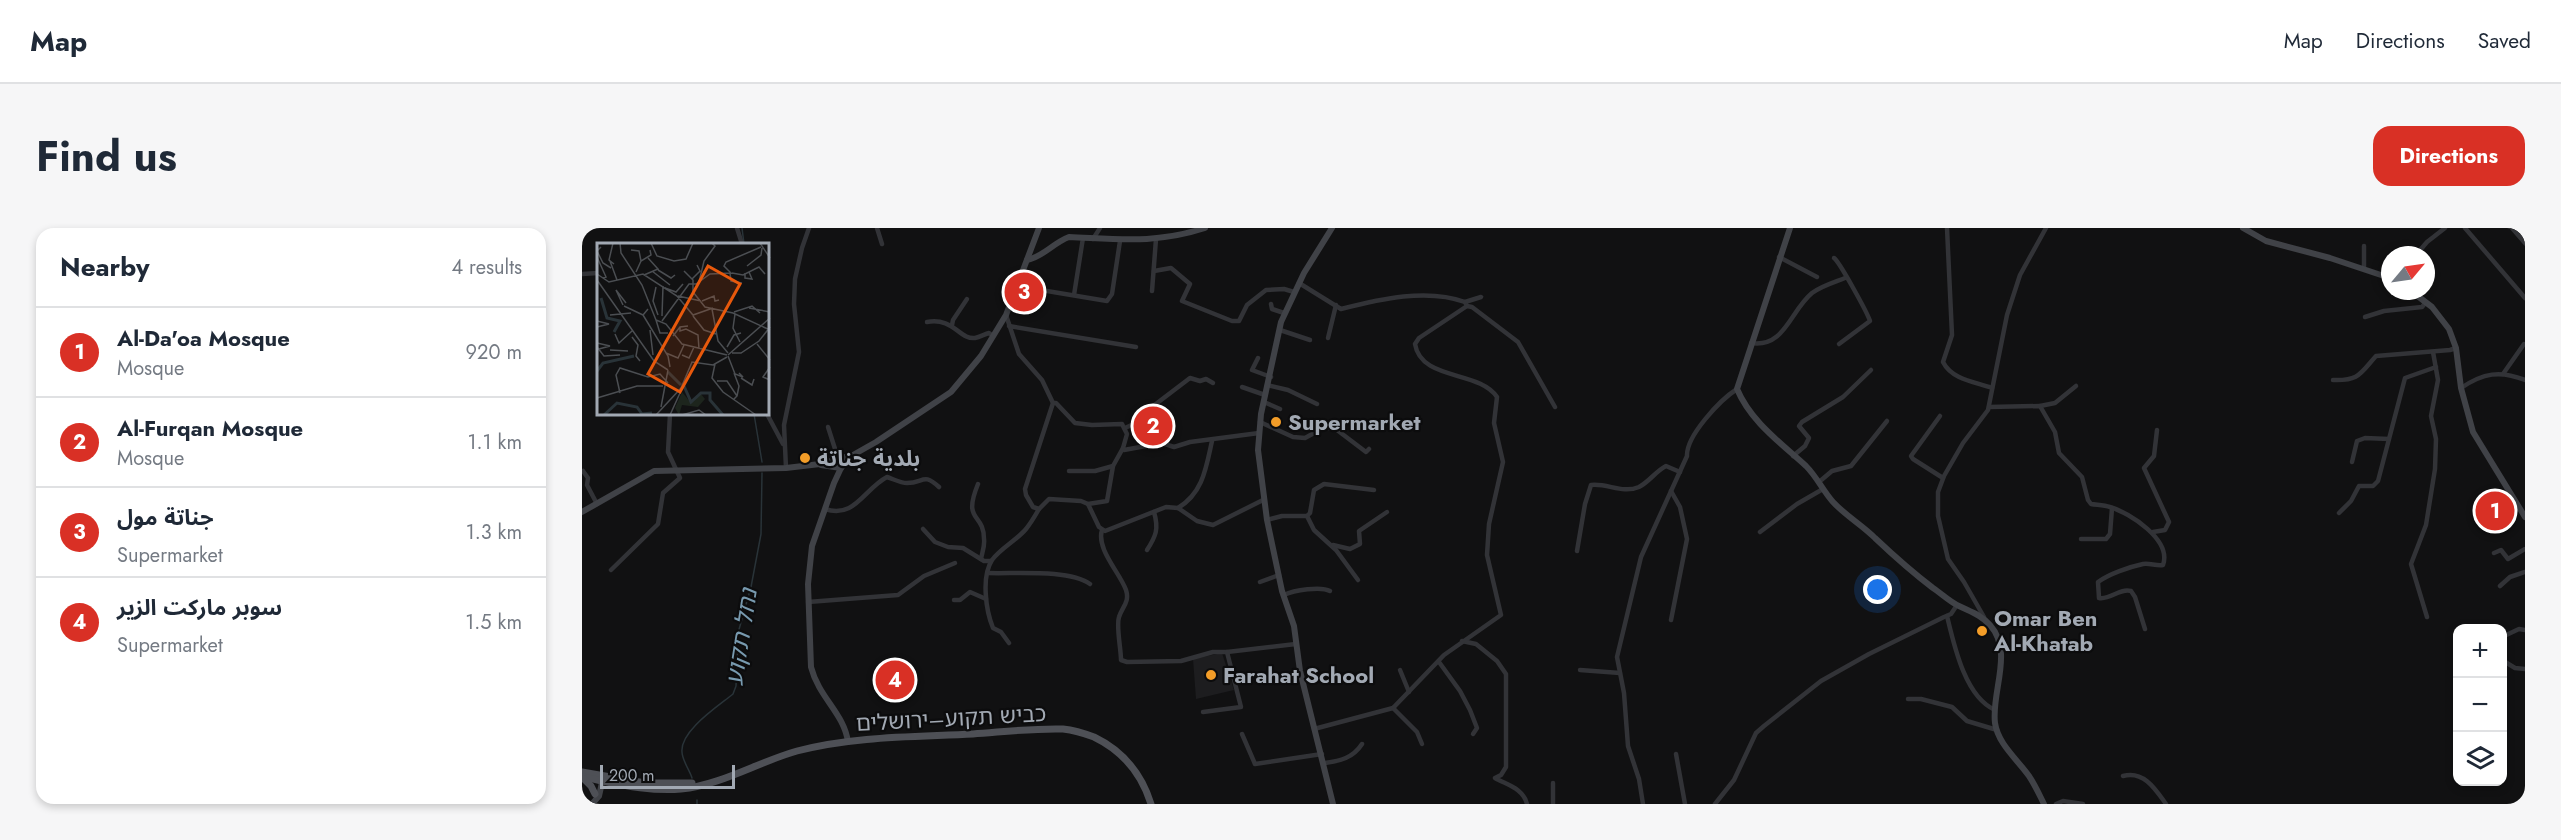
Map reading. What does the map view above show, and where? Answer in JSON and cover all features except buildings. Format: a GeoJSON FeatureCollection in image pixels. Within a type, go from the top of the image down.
{"type":"FeatureCollection","features":[{"type":"Feature","properties":{"kind":"main road","name":"כביש תקוע–ירושלים"},"geometry":{"type":"LineString","coordinates":[[582,777],[663,784],[696,782],[724,777],[797,751],[848,742],[1065,729],[1094,737],[1117,753],[1133,767],[1144,783],[1151,804]]}},
{"type":"Feature","properties":{"kind":"main road","name":"כביש תקוע–ירושלים"},"geometry":{"type":"LineString","coordinates":[[582,772],[601,779]]}},
{"type":"Feature","properties":{"kind":"main road"},"geometry":{"type":"LineString","coordinates":[[582,777],[595,794]]}},
{"type":"Feature","properties":{"kind":"street"},"geometry":{"type":"LineString","coordinates":[[737,228],[742,243]]}},
{"type":"Feature","properties":{"kind":"street"},"geometry":{"type":"LineString","coordinates":[[786,468],[783,444],[784,425],[799,352],[794,304],[795,279],[809,228]]}},
{"type":"Feature","properties":{"kind":"street"},"geometry":{"type":"LineString","coordinates":[[877,228],[882,244]]}},
{"type":"Feature","properties":{"kind":"street"},"geometry":{"type":"LineString","coordinates":[[582,512],[654,471],[786,468],[832,464],[853,455],[951,392],[981,356],[1006,315],[1039,228]]}},
{"type":"Feature","properties":{"kind":"street"},"geometry":{"type":"LineString","coordinates":[[1093,239],[1100,228]]}},
{"type":"Feature","properties":{"kind":"street"},"geometry":{"type":"LineString","coordinates":[[1027,260],[1039,256],[1069,237],[1120,241],[1156,239],[1205,228]]}},
{"type":"Feature","properties":{"kind":"street"},"geometry":{"type":"LineString","coordinates":[[1332,228],[1284,313],[1260,422],[1258,460],[1267,520],[1284,595],[1294,626],[1314,729],[1333,804]]}},
{"type":"Feature","properties":{"kind":"street"},"geometry":{"type":"LineString","coordinates":[[1643,804],[1639,779],[1628,746],[1617,657],[1634,582],[1641,557],[1687,456],[1689,442],[1717,406],[1737,389],[1790,228]]}},
{"type":"Feature","properties":{"kind":"street"},"geometry":{"type":"LineString","coordinates":[[1947,228],[1952,335],[1944,362],[1946,367],[1959,377],[1992,388]]}},
{"type":"Feature","properties":{"kind":"street"},"geometry":{"type":"LineString","coordinates":[[2043,804],[2036,786],[2005,745],[1997,730],[1995,710],[2000,677],[2000,649],[1995,632],[1985,620],[1948,559],[1942,542],[1937,504],[1943,478],[1963,443],[1989,407],[2007,315],[2020,275],[2046,228]]}},
{"type":"Feature","properties":{"kind":"street"},"geometry":{"type":"LineString","coordinates":[[2243,228],[2266,241],[2381,275]]}},
{"type":"Feature","properties":{"kind":"street"},"geometry":{"type":"LineString","coordinates":[[2424,246],[2445,228]]}},
{"type":"Feature","properties":{"kind":"street"},"geometry":{"type":"LineString","coordinates":[[2466,228],[2525,298]]}},
{"type":"Feature","properties":{"kind":"street"},"geometry":{"type":"LineString","coordinates":[[2512,228],[2525,243]]}},
{"type":"Feature","properties":{"kind":"street"},"geometry":{"type":"LineString","coordinates":[[1074,295],[1083,238]]}},
{"type":"Feature","properties":{"kind":"street"},"geometry":{"type":"LineString","coordinates":[[1152,291],[1156,239]]}},
{"type":"Feature","properties":{"kind":"street"},"geometry":{"type":"LineString","coordinates":[[1017,286],[1107,301],[1111,298],[1120,241]]}},
{"type":"Feature","properties":{"kind":"street"},"geometry":{"type":"LineString","coordinates":[[2364,246],[2364,269]]}},
{"type":"Feature","properties":{"kind":"street"},"geometry":{"type":"LineString","coordinates":[[1779,257],[1817,277]]}},
{"type":"Feature","properties":{"kind":"street"},"geometry":{"type":"LineString","coordinates":[[1834,258],[1839,262],[1845,278],[1870,321],[1839,344]]}},
{"type":"Feature","properties":{"kind":"street"},"geometry":{"type":"LineString","coordinates":[[1154,271],[1171,268],[1190,284],[1182,301],[1232,321],[1239,321],[1247,305],[1266,290],[1284,289],[1294,292]]}},
{"type":"Feature","properties":{"kind":"street"},"geometry":{"type":"LineString","coordinates":[[582,274],[597,273]]}},
{"type":"Feature","properties":{"kind":"street"},"geometry":{"type":"LineString","coordinates":[[1751,343],[1760,344],[1781,335],[1787,329],[1793,315],[1814,292],[1845,278]]}},
{"type":"Feature","properties":{"kind":"street"},"geometry":{"type":"LineString","coordinates":[[1299,283],[1341,309],[1376,300],[1438,295],[1466,304],[1518,342],[1555,407]]}},
{"type":"Feature","properties":{"kind":"street"},"geometry":{"type":"LineString","coordinates":[[1314,729],[1392,708],[1462,641],[1501,615],[1487,555],[1489,524],[1503,462],[1494,423],[1497,397],[1479,384],[1430,365],[1422,359],[1415,344],[1419,338],[1466,304],[1481,297]]}},
{"type":"Feature","properties":{"kind":"street"},"geometry":{"type":"LineString","coordinates":[[952,325],[967,299]]}},
{"type":"Feature","properties":{"kind":"street"},"geometry":{"type":"LineString","coordinates":[[2423,300],[2449,329],[2456,348],[2461,388],[2473,432],[2525,518]]}},
{"type":"Feature","properties":{"kind":"street"},"geometry":{"type":"LineString","coordinates":[[2365,317],[2384,311],[2422,307],[2426,302]]}},
{"type":"Feature","properties":{"kind":"street"},"geometry":{"type":"LineString","coordinates":[[1271,304],[1272,309],[1284,313]]}},
{"type":"Feature","properties":{"kind":"street"},"geometry":{"type":"LineString","coordinates":[[1328,338],[1336,305]]}},
{"type":"Feature","properties":{"kind":"street"},"geometry":{"type":"LineString","coordinates":[[989,634],[993,628],[986,599],[991,561],[1026,530],[1039,509],[1049,500],[1081,501],[1088,504],[1107,501],[1113,466],[1123,448],[1127,434],[1122,424],[1075,423],[1056,403],[1053,403],[1042,380],[1019,354],[1006,315]]}},
{"type":"Feature","properties":{"kind":"street"},"geometry":{"type":"LineString","coordinates":[[927,322],[939,320],[952,325],[966,336],[974,338],[989,333],[994,334],[1004,326],[1136,347]]}},
{"type":"Feature","properties":{"kind":"street"},"geometry":{"type":"LineString","coordinates":[[1280,330],[1310,340]]}},
{"type":"Feature","properties":{"kind":"street"},"geometry":{"type":"LineString","coordinates":[[2503,374],[2524,344]]}},
{"type":"Feature","properties":{"kind":"street"},"geometry":{"type":"LineString","coordinates":[[2333,380],[2349,381],[2358,376],[2376,356],[2456,348]]}},
{"type":"Feature","properties":{"kind":"street"},"geometry":{"type":"LineString","coordinates":[[2427,617],[2411,564],[2415,559],[2426,525],[2435,469],[2436,439],[2431,416],[2438,380],[2433,352]]}},
{"type":"Feature","properties":{"kind":"street"},"geometry":{"type":"LineString","coordinates":[[1258,358],[1252,370],[1270,377]]}},
{"type":"Feature","properties":{"kind":"street"},"geometry":{"type":"LineString","coordinates":[[2339,513],[2359,486],[2376,485],[2405,378],[2436,367]]}},
{"type":"Feature","properties":{"kind":"street"},"geometry":{"type":"LineString","coordinates":[[1793,456],[1809,442],[1809,438],[1799,426],[1802,422],[1843,396],[1871,370]]}},
{"type":"Feature","properties":{"kind":"street"},"geometry":{"type":"LineString","coordinates":[[2461,388],[2476,377],[2503,374],[2525,380]]}},
{"type":"Feature","properties":{"kind":"street"},"geometry":{"type":"LineString","coordinates":[[1125,428],[1136,423],[1144,413],[1190,378],[1200,381],[1206,379],[1213,383]]}},
{"type":"Feature","properties":{"kind":"street"},"geometry":{"type":"LineString","coordinates":[[1267,385],[1288,390],[1317,404]]}},
{"type":"Feature","properties":{"kind":"street"},"geometry":{"type":"LineString","coordinates":[[1989,407],[2055,403],[2076,386]]}},
{"type":"Feature","properties":{"kind":"street"},"geometry":{"type":"LineString","coordinates":[[1242,387],[1280,409]]}},
{"type":"Feature","properties":{"kind":"street"},"geometry":{"type":"LineString","coordinates":[[1737,389],[1752,414],[1793,456],[1806,466],[1832,501],[1892,555],[1959,606],[1976,613],[1985,620]]}},
{"type":"Feature","properties":{"kind":"street"},"geometry":{"type":"LineString","coordinates":[[1039,509],[1033,507],[1028,501],[1025,489],[1053,403]]}},
{"type":"Feature","properties":{"kind":"street"},"geometry":{"type":"LineString","coordinates":[[2040,405],[2055,432],[2059,453],[2082,477],[2091,504],[2112,508],[2153,532],[2163,553],[2163,565],[2146,564],[2097,582],[2099,598],[2104,599],[2120,591],[2131,591],[2145,629]]}},
{"type":"Feature","properties":{"kind":"street"},"geometry":{"type":"LineString","coordinates":[[611,570],[658,524],[663,494],[680,478],[667,445],[670,416]]}},
{"type":"Feature","properties":{"kind":"street"},"geometry":{"type":"LineString","coordinates":[[768,416],[783,444]]}},
{"type":"Feature","properties":{"kind":"street"},"geometry":{"type":"LineString","coordinates":[[1940,416],[1911,456],[1912,459],[1943,478]]}},
{"type":"Feature","properties":{"kind":"street"},"geometry":{"type":"LineString","coordinates":[[1819,482],[1832,471],[1851,466],[1887,421]]}},
{"type":"Feature","properties":{"kind":"street"},"geometry":{"type":"LineString","coordinates":[[1260,422],[1293,437],[1305,438],[1325,427],[1337,430],[1366,452],[1370,449]]}},
{"type":"Feature","properties":{"kind":"street"},"geometry":{"type":"LineString","coordinates":[[828,427],[836,452],[842,459],[841,468]]}},
{"type":"Feature","properties":{"kind":"street"},"geometry":{"type":"LineString","coordinates":[[2153,532],[2165,530],[2169,526],[2144,468],[2154,456],[2157,430]]}},
{"type":"Feature","properties":{"kind":"street"},"geometry":{"type":"LineString","coordinates":[[1123,448],[1129,451],[1162,443],[1174,447],[1190,442],[1212,441],[1259,433]]}},
{"type":"Feature","properties":{"kind":"street"},"geometry":{"type":"LineString","coordinates":[[2352,462],[2357,441],[2365,438],[2389,439]]}},
{"type":"Feature","properties":{"kind":"street"},"geometry":{"type":"LineString","coordinates":[[1178,508],[1189,501],[1201,485],[1212,441]]}},
{"type":"Feature","properties":{"kind":"street"},"geometry":{"type":"LineString","coordinates":[[848,742],[844,723],[820,692],[811,667],[808,564],[834,483],[841,468],[853,455]]}},
{"type":"Feature","properties":{"kind":"street"},"geometry":{"type":"LineString","coordinates":[[832,464],[841,468]]}},
{"type":"Feature","properties":{"kind":"street"},"geometry":{"type":"LineString","coordinates":[[832,464],[835,474],[834,483]]}},
{"type":"Feature","properties":{"kind":"street"},"geometry":{"type":"LineString","coordinates":[[1069,471],[1095,471],[1113,466]]}},
{"type":"Feature","properties":{"kind":"street"},"geometry":{"type":"LineString","coordinates":[[1577,551],[1586,497],[1592,484],[1617,490],[1632,489],[1641,486],[1666,466],[1680,472]]}},
{"type":"Feature","properties":{"kind":"street"},"geometry":{"type":"LineString","coordinates":[[583,471],[588,478],[587,485],[597,504]]}},
{"type":"Feature","properties":{"kind":"street"},"geometry":{"type":"LineString","coordinates":[[825,509],[833,512],[850,509],[869,490],[887,477],[907,483],[925,478],[932,480],[939,487]]}},
{"type":"Feature","properties":{"kind":"street"},"geometry":{"type":"LineString","coordinates":[[978,484],[971,502],[972,514],[985,538],[981,559]]}},
{"type":"Feature","properties":{"kind":"street"},"geometry":{"type":"LineString","coordinates":[[1307,516],[1310,513],[1314,490],[1324,484],[1374,490]]}},
{"type":"Feature","properties":{"kind":"street"},"geometry":{"type":"LineString","coordinates":[[1760,532],[1797,504],[1823,489]]}},
{"type":"Feature","properties":{"kind":"street"},"geometry":{"type":"LineString","coordinates":[[1671,491],[1680,507],[1687,539],[1671,620]]}},
{"type":"Feature","properties":{"kind":"street"},"geometry":{"type":"LineString","coordinates":[[1102,530],[1166,507],[1178,508],[1197,521],[1213,525],[1263,500]]}},
{"type":"Feature","properties":{"kind":"street"},"geometry":{"type":"LineString","coordinates":[[1088,504],[1102,530],[1100,537],[1111,565],[1127,592],[1127,601],[1119,617],[1121,660],[1127,663],[1181,661],[1213,652],[1296,645]]}},
{"type":"Feature","properties":{"kind":"street"},"geometry":{"type":"LineString","coordinates":[[2081,539],[2106,539],[2110,534],[2112,508]]}},
{"type":"Feature","properties":{"kind":"street"},"geometry":{"type":"LineString","coordinates":[[1147,550],[1157,533],[1158,525],[1154,512]]}},
{"type":"Feature","properties":{"kind":"street"},"geometry":{"type":"LineString","coordinates":[[1331,545],[1350,549],[1360,544],[1359,531],[1386,512]]}},
{"type":"Feature","properties":{"kind":"street"},"geometry":{"type":"LineString","coordinates":[[1267,520],[1282,516],[1307,516]]}},
{"type":"Feature","properties":{"kind":"street"},"geometry":{"type":"LineString","coordinates":[[1307,516],[1314,530],[1331,545],[1358,580]]}},
{"type":"Feature","properties":{"kind":"street"},"geometry":{"type":"LineString","coordinates":[[923,529],[935,542],[948,547],[963,548],[981,559],[991,561]]}},
{"type":"Feature","properties":{"kind":"street"},"geometry":{"type":"LineString","coordinates":[[2494,553],[2501,550],[2508,559],[2525,549]]}},
{"type":"Feature","properties":{"kind":"street"},"geometry":{"type":"LineString","coordinates":[[808,602],[898,595],[924,576],[955,563]]}},
{"type":"Feature","properties":{"kind":"street"},"geometry":{"type":"LineString","coordinates":[[2500,586],[2510,578],[2525,572]]}},
{"type":"Feature","properties":{"kind":"street"},"geometry":{"type":"LineString","coordinates":[[988,573],[1070,577],[1090,584]]}},
{"type":"Feature","properties":{"kind":"street"},"geometry":{"type":"LineString","coordinates":[[1260,582],[1279,574]]}},
{"type":"Feature","properties":{"kind":"street"},"geometry":{"type":"LineString","coordinates":[[1284,595],[1293,590],[1305,591],[1318,587],[1330,591]]}},
{"type":"Feature","properties":{"kind":"street"},"geometry":{"type":"LineString","coordinates":[[954,600],[960,600],[970,592],[986,599]]}},
{"type":"Feature","properties":{"kind":"street"},"geometry":{"type":"LineString","coordinates":[[1715,804],[1734,780],[1756,733],[1764,726],[1821,681],[1869,654],[1947,616],[1959,606],[1972,604],[1974,599]]}},
{"type":"Feature","properties":{"kind":"street"},"geometry":{"type":"LineString","coordinates":[[1947,616],[1958,658],[1970,684],[1990,708],[1995,710]]}},
{"type":"Feature","properties":{"kind":"street"},"geometry":{"type":"LineString","coordinates":[[993,628],[1001,632],[1009,643]]}},
{"type":"Feature","properties":{"kind":"street"},"geometry":{"type":"LineString","coordinates":[[2507,634],[2518,629],[2525,630]]}},
{"type":"Feature","properties":{"kind":"street"},"geometry":{"type":"LineString","coordinates":[[1462,641],[1476,644],[1497,661],[1506,674],[1506,767],[1501,775],[1494,778],[1512,785],[1526,799],[1527,804]]}},
{"type":"Feature","properties":{"kind":"street"},"geometry":{"type":"LineString","coordinates":[[1203,712],[1241,707],[1227,652]]}},
{"type":"Feature","properties":{"kind":"street"},"geometry":{"type":"LineString","coordinates":[[1438,662],[1470,710],[1477,728],[1473,734]]}},
{"type":"Feature","properties":{"kind":"street"},"geometry":{"type":"LineString","coordinates":[[2507,663],[2515,668],[2525,669]]}},
{"type":"Feature","properties":{"kind":"street"},"geometry":{"type":"LineString","coordinates":[[1401,670],[1409,692]]}},
{"type":"Feature","properties":{"kind":"street"},"geometry":{"type":"LineString","coordinates":[[1580,670],[1620,673]]}},
{"type":"Feature","properties":{"kind":"street"},"geometry":{"type":"LineString","coordinates":[[1908,699],[1921,699],[1952,707],[1967,721],[1997,730]]}},
{"type":"Feature","properties":{"kind":"street"},"geometry":{"type":"LineString","coordinates":[[1392,708],[1417,732],[1422,744]]}},
{"type":"Feature","properties":{"kind":"street"},"geometry":{"type":"LineString","coordinates":[[1242,734],[1255,764],[1322,754]]}},
{"type":"Feature","properties":{"kind":"street"},"geometry":{"type":"LineString","coordinates":[[1324,763],[1341,761],[1357,752],[1362,744]]}},
{"type":"Feature","properties":{"kind":"street"},"geometry":{"type":"LineString","coordinates":[[1676,754],[1685,804]]}},
{"type":"Feature","properties":{"kind":"street"},"geometry":{"type":"LineString","coordinates":[[2123,776],[2131,774],[2144,778],[2166,804]]}},
{"type":"Feature","properties":{"kind":"street"},"geometry":{"type":"LineString","coordinates":[[592,804],[601,779]]}},
{"type":"Feature","properties":{"kind":"street"},"geometry":{"type":"LineString","coordinates":[[592,804],[599,796],[601,779]]}},
{"type":"Feature","properties":{"kind":"street"},"geometry":{"type":"LineString","coordinates":[[1553,783],[1553,804]]}},
{"type":"Feature","properties":{"kind":"street"},"geometry":{"type":"LineString","coordinates":[[2056,804],[2063,801],[2083,804]]}},
{"type":"Feature","properties":{"kind":"shaded area","name":"Farahat School"},"geometry":{"type":"Polygon","coordinates":[[[1222,653],[1234,690],[1196,699],[1193,659],[1222,653]]]}},
{"type":"Feature","properties":{"kind":"waterway"},"geometry":{"type":"LineString","coordinates":[[742,228],[744,243]]}},
{"type":"Feature","properties":{"kind":"waterway"},"geometry":{"type":"LineString","coordinates":[[754,416],[762,462]]}},
{"type":"Feature","properties":{"kind":"waterway","name":"נחל תקוע"},"geometry":{"type":"LineString","coordinates":[[692,778],[682,755],[683,744],[693,728],[733,694],[736,686],[738,633],[751,587],[761,534],[762,473]]}},
{"type":"Feature","properties":{"kind":"waterway"},"geometry":{"type":"LineString","coordinates":[[582,795],[588,803]]}},
{"type":"Feature","properties":{"kind":"place","name":"جناتة مول"},"geometry":{"type":"Point","coordinates":[1024,292]}},
{"type":"Feature","properties":{"kind":"place","name":"Supermarket"},"geometry":{"type":"Point","coordinates":[1276,422]}},
{"type":"Feature","properties":{"kind":"place","name":"Al-Furqan Mosque"},"geometry":{"type":"Point","coordinates":[1153,426]}},
{"type":"Feature","properties":{"kind":"place","name":"بلدية جناتة"},"geometry":{"type":"Point","coordinates":[805,458]}},
{"type":"Feature","properties":{"kind":"place","name":"Al-Da'oa Mosque"},"geometry":{"type":"Point","coordinates":[2495,511]}},
{"type":"Feature","properties":{"kind":"place","name":"Omar Ben Al-Khatab"},"geometry":{"type":"Point","coordinates":[1982,631]}},
{"type":"Feature","properties":{"kind":"place","name":"Farahat School"},"geometry":{"type":"Point","coordinates":[1211,675]}},
{"type":"Feature","properties":{"kind":"place","name":"سوبر ماركت الزير"},"geometry":{"type":"Point","coordinates":[895,680]}}]}
